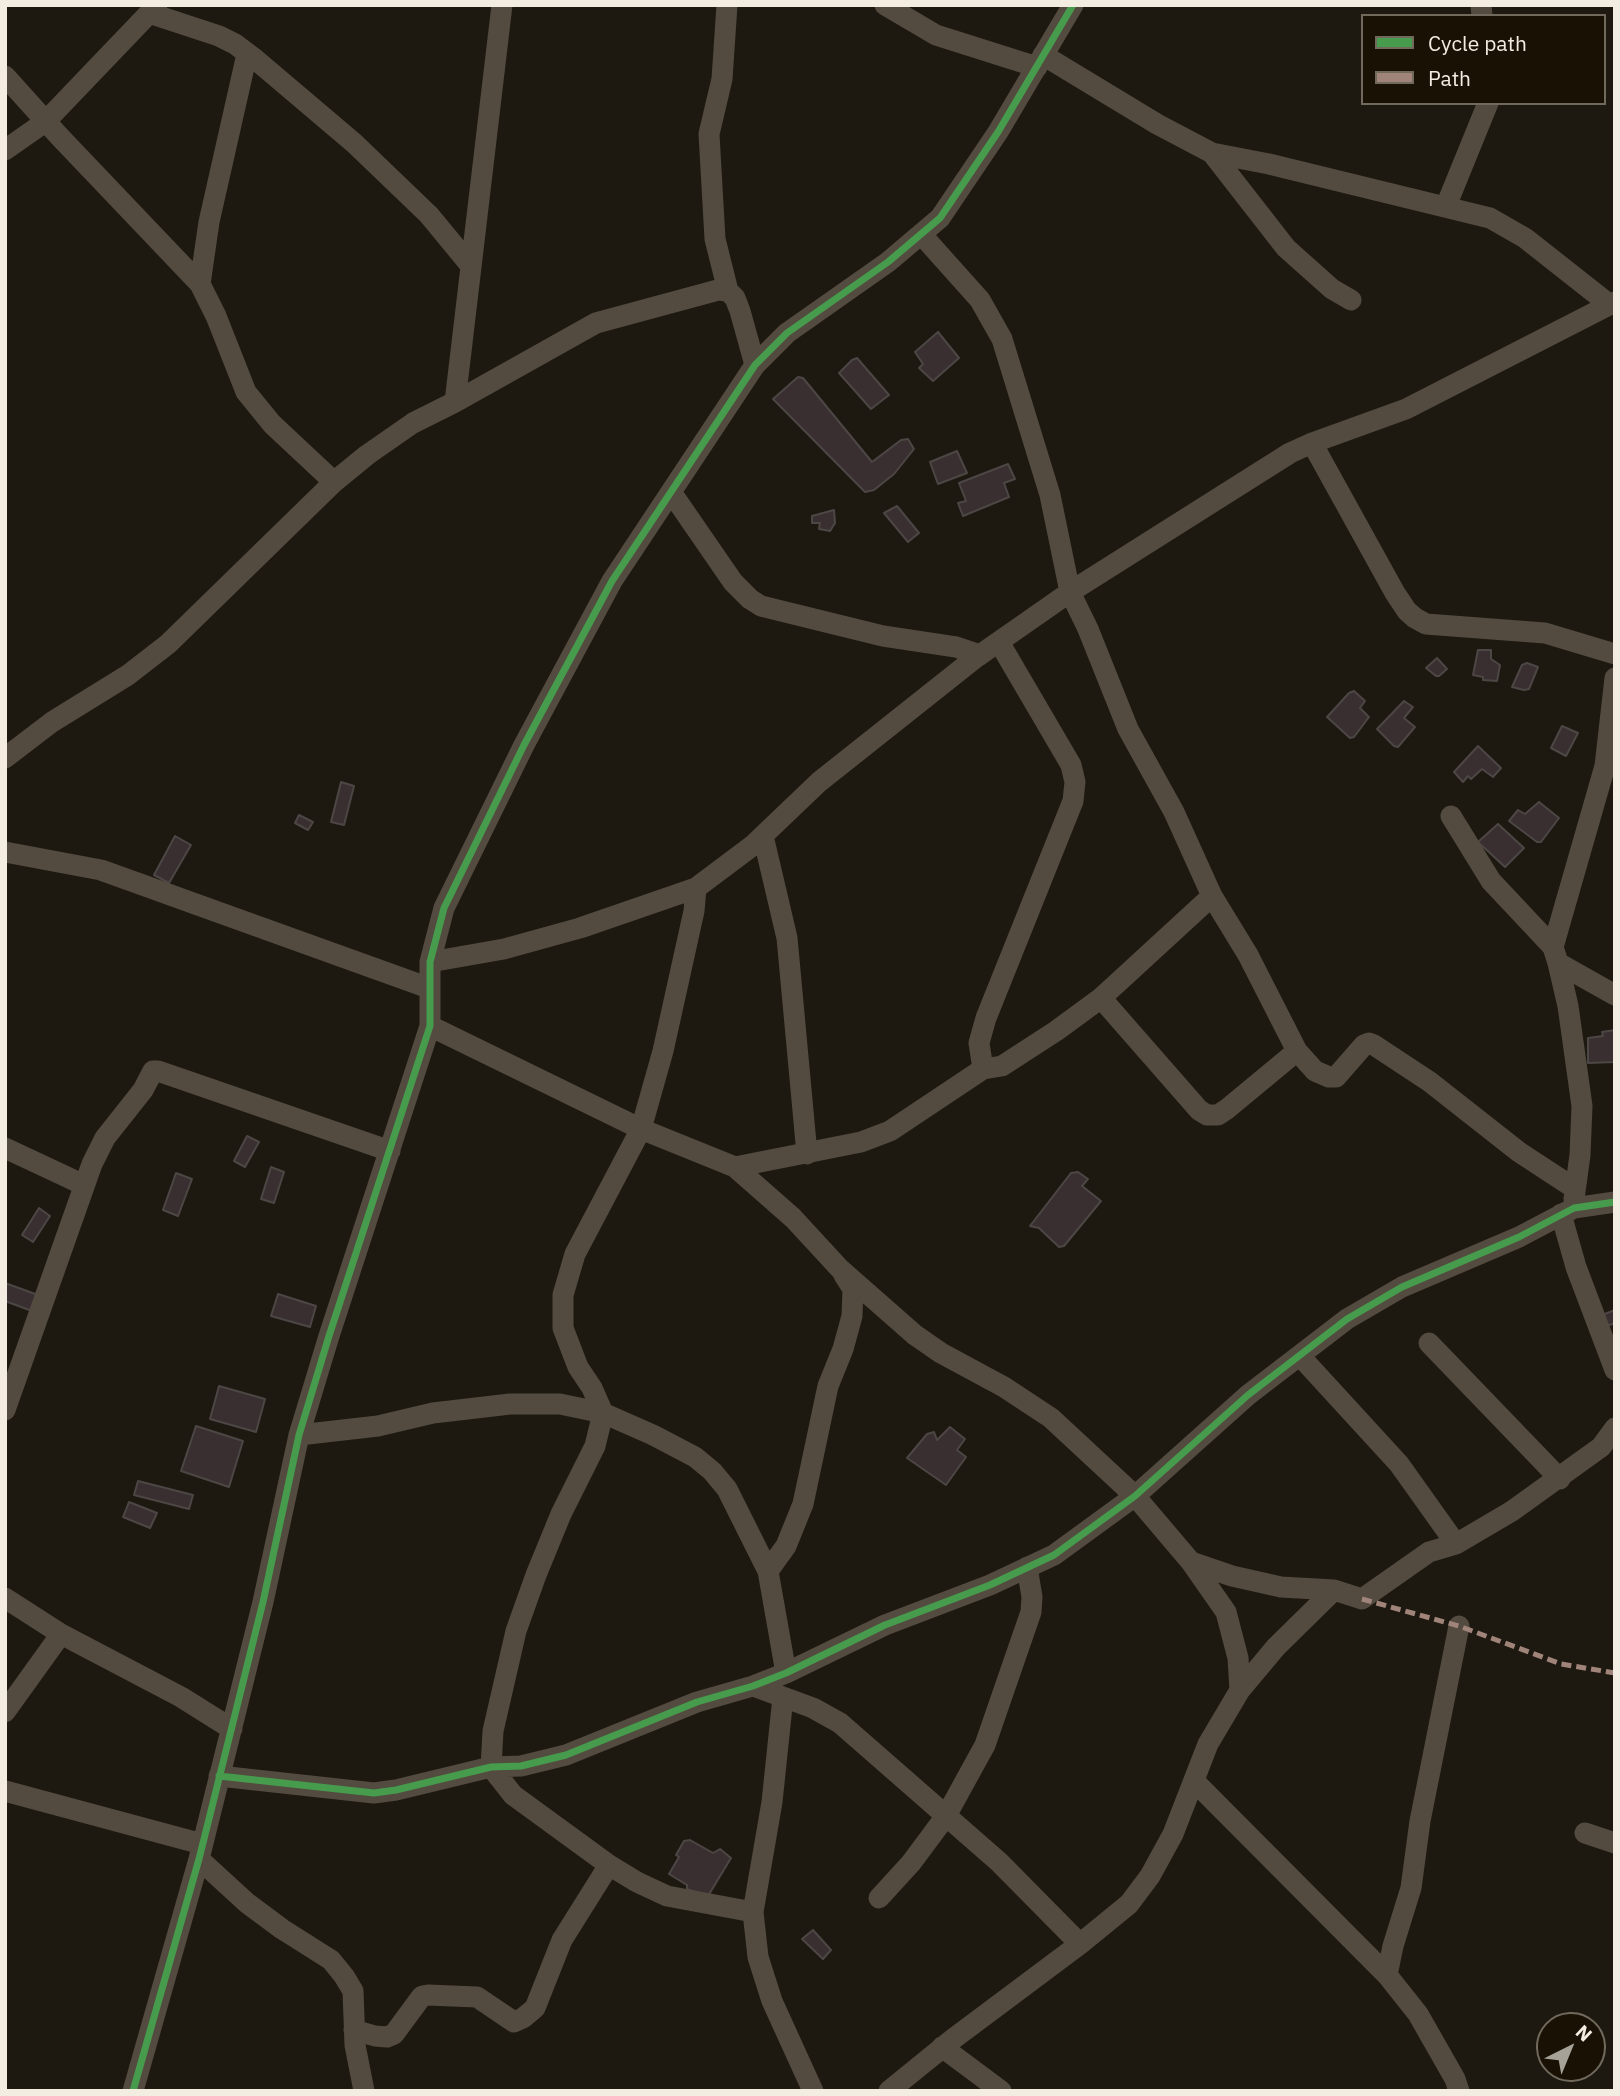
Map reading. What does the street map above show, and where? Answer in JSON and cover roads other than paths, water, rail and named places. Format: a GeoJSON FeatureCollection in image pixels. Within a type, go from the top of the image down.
{"type":"FeatureCollection","features":[{"type":"Feature","properties":{"kind":"street"},"geometry":{"type":"LineString","coordinates":[[455,402],[502,5]]}},
{"type":"Feature","properties":{"kind":"street"},"geometry":{"type":"LineString","coordinates":[[727,5],[722,79],[709,134],[715,239],[728,291],[740,311],[755,365]]}},
{"type":"Feature","properties":{"kind":"street"},"geometry":{"type":"LineString","coordinates":[[430,962],[504,949],[580,928],[696,888],[763,836],[819,782],[980,655],[1070,592],[1290,453],[1406,409],[1613,304],[1525,237],[1490,218],[1269,163],[1212,153],[1040,61],[936,35],[885,5]]}},
{"type":"Feature","properties":{"kind":"street"},"geometry":{"type":"LineString","coordinates":[[133,2091],[232,1729],[299,1435],[430,1026],[430,962],[444,908],[524,745],[612,581],[755,365],[787,333],[888,262],[940,218],[998,132],[1073,5]]}},
{"type":"Feature","properties":{"kind":"street"},"geometry":{"type":"LineString","coordinates":[[5,150],[46,122],[153,9],[219,36],[247,54],[363,152],[429,215],[471,265]]}},
{"type":"Feature","properties":{"kind":"street"},"geometry":{"type":"LineString","coordinates":[[200,284],[209,222],[247,54]]}},
{"type":"Feature","properties":{"kind":"street"},"geometry":{"type":"LineString","coordinates":[[5,76],[200,284],[216,316],[246,392],[272,424],[334,482]]}},
{"type":"Feature","properties":{"kind":"street"},"geometry":{"type":"LineString","coordinates":[[1446,206],[1487,105]]}},
{"type":"Feature","properties":{"kind":"street"},"geometry":{"type":"LineString","coordinates":[[1212,153],[1286,248],[1332,289],[1351,300]]}},
{"type":"Feature","properties":{"kind":"street"},"geometry":{"type":"LineString","coordinates":[[921,233],[980,300],[1002,339],[1050,495],[1070,592],[1088,629],[1128,729],[1174,812],[1212,896],[1248,955],[1297,1051],[1315,1071],[1336,1077],[1360,1048],[1369,1043],[1374,1045],[1430,1082],[1519,1152],[1570,1203]]}},
{"type":"Feature","properties":{"kind":"street"},"geometry":{"type":"LineString","coordinates":[[5,758],[52,722],[128,675],[168,644],[334,482],[413,423],[596,323],[718,290],[728,291]]}},
{"type":"Feature","properties":{"kind":"street"},"geometry":{"type":"LineString","coordinates":[[1312,443],[1395,593],[1406,611],[1415,618],[1426,624],[1545,633],[1615,654]]}},
{"type":"Feature","properties":{"kind":"street"},"geometry":{"type":"LineString","coordinates":[[671,492],[733,582],[761,606],[883,636],[956,648],[980,655]]}},
{"type":"Feature","properties":{"kind":"street"},"geometry":{"type":"LineString","coordinates":[[984,1069],[979,1043],[986,1018],[1073,802],[1075,782],[1071,765],[999,642]]}},
{"type":"Feature","properties":{"kind":"street"},"geometry":{"type":"LineString","coordinates":[[1615,678],[1613,724],[1605,766],[1555,955],[1568,1006],[1582,1106],[1580,1155],[1570,1203],[1577,1268],[1615,1370]]}},
{"type":"Feature","properties":{"kind":"street"},"geometry":{"type":"LineString","coordinates":[[1451,816],[1491,881],[1555,955],[1615,995]]}},
{"type":"Feature","properties":{"kind":"street"},"geometry":{"type":"LineString","coordinates":[[763,836],[786,938],[807,1154]]}},
{"type":"Feature","properties":{"kind":"street"},"geometry":{"type":"LineString","coordinates":[[5,852],[102,870],[429,988]]}},
{"type":"Feature","properties":{"kind":"street"},"geometry":{"type":"LineString","coordinates":[[696,888],[694,911],[663,1051],[641,1129],[575,1254],[563,1295],[563,1328],[578,1367],[592,1388],[603,1413],[595,1446],[561,1514],[516,1631],[493,1731],[491,1767],[513,1795],[609,1865],[638,1882],[667,1896],[753,1912]]}},
{"type":"Feature","properties":{"kind":"street"},"geometry":{"type":"LineString","coordinates":[[734,1167],[861,1142],[890,1131],[984,1069],[1003,1066],[1056,1031],[1101,998],[1212,896]]}},
{"type":"Feature","properties":{"kind":"street"},"geometry":{"type":"LineString","coordinates":[[1101,998],[1199,1110],[1207,1115],[1218,1115],[1227,1109],[1297,1051]]}},
{"type":"Feature","properties":{"kind":"street"},"geometry":{"type":"LineString","coordinates":[[430,1026],[641,1129],[734,1167],[793,1218],[841,1270],[915,1335],[1051,1418],[1135,1496],[1191,1562],[1226,1612],[1238,1658],[1240,1690]]}},
{"type":"Feature","properties":{"kind":"street"},"geometry":{"type":"LineString","coordinates":[[5,1410],[84,1185],[105,1138],[155,1071],[390,1151]]}},
{"type":"Feature","properties":{"kind":"street"},"geometry":{"type":"LineString","coordinates":[[5,1147],[84,1185]]}},
{"type":"Feature","properties":{"kind":"street"},"geometry":{"type":"LineString","coordinates":[[219,1776],[374,1793],[429,1783],[491,1767],[522,1766],[566,1755],[697,1702],[753,1686],[786,1673],[886,1625],[1054,1555],[1135,1496],[1248,1395],[1347,1319],[1402,1287],[1519,1237],[1570,1203],[1615,1202]]}},
{"type":"Feature","properties":{"kind":"street"},"geometry":{"type":"LineString","coordinates":[[768,1571],[786,1546],[803,1504],[828,1386],[843,1349],[852,1316],[853,1289],[841,1270]]}},
{"type":"Feature","properties":{"kind":"street"},"geometry":{"type":"LineString","coordinates":[[1429,1343],[1560,1479]]}},
{"type":"Feature","properties":{"kind":"street"},"geometry":{"type":"LineString","coordinates":[[1300,1356],[1399,1464],[1456,1544]]}},
{"type":"Feature","properties":{"kind":"street"},"geometry":{"type":"LineString","coordinates":[[299,1435],[378,1426],[433,1413],[510,1404],[560,1404],[603,1413],[684,1451],[712,1471],[727,1489],[768,1571],[786,1673]]}},
{"type":"Feature","properties":{"kind":"street"},"geometry":{"type":"LineString","coordinates":[[1191,1562],[1232,1576],[1281,1587],[1334,1590],[1362,1600],[1429,1552],[1456,1544],[1512,1511],[1608,1447],[1615,1428]]}},
{"type":"Feature","properties":{"kind":"street"},"geometry":{"type":"LineString","coordinates":[[879,1898],[911,1863],[946,1816],[985,1745],[1031,1612],[1032,1597],[1027,1567]]}},
{"type":"Feature","properties":{"kind":"street"},"geometry":{"type":"LineString","coordinates":[[889,2091],[942,2047],[1129,1904],[1150,1876],[1174,1834],[1208,1744],[1240,1690],[1276,1647],[1334,1590]]}},
{"type":"Feature","properties":{"kind":"street"},"geometry":{"type":"LineString","coordinates":[[5,1598],[61,1633],[181,1697],[232,1729]]}},
{"type":"Feature","properties":{"kind":"street"},"geometry":{"type":"LineString","coordinates":[[1387,1975],[1411,1888],[1420,1821],[1459,1626]]}},
{"type":"Feature","properties":{"kind":"street"},"geometry":{"type":"LineString","coordinates":[[5,1712],[61,1633]]}},
{"type":"Feature","properties":{"kind":"street"},"geometry":{"type":"LineString","coordinates":[[753,1686],[813,1708],[840,1723],[999,1862],[1080,1944]]}},
{"type":"Feature","properties":{"kind":"street"},"geometry":{"type":"LineString","coordinates":[[783,1697],[772,1802],[753,1912],[758,1957],[772,2001],[813,2091]]}},
{"type":"Feature","properties":{"kind":"street"},"geometry":{"type":"LineString","coordinates":[[1194,1781],[1387,1975],[1418,2014],[1453,2087]]}},
{"type":"Feature","properties":{"kind":"street"},"geometry":{"type":"LineString","coordinates":[[5,1791],[200,1851],[247,1903],[331,1960],[353,1991],[354,2030],[364,2091]]}},
{"type":"Feature","properties":{"kind":"street"},"geometry":{"type":"LineString","coordinates":[[1585,1833],[1615,1843]]}},
{"type":"Feature","properties":{"kind":"street"},"geometry":{"type":"LineString","coordinates":[[354,2030],[376,2036],[387,2037],[394,2034],[422,1996],[428,1995],[465,1994],[477,1997],[514,2022],[523,2018],[535,2008],[562,1940],[609,1865]]}},
{"type":"Feature","properties":{"kind":"street"},"geometry":{"type":"LineString","coordinates":[[942,2047],[1001,2091]]}}]}
